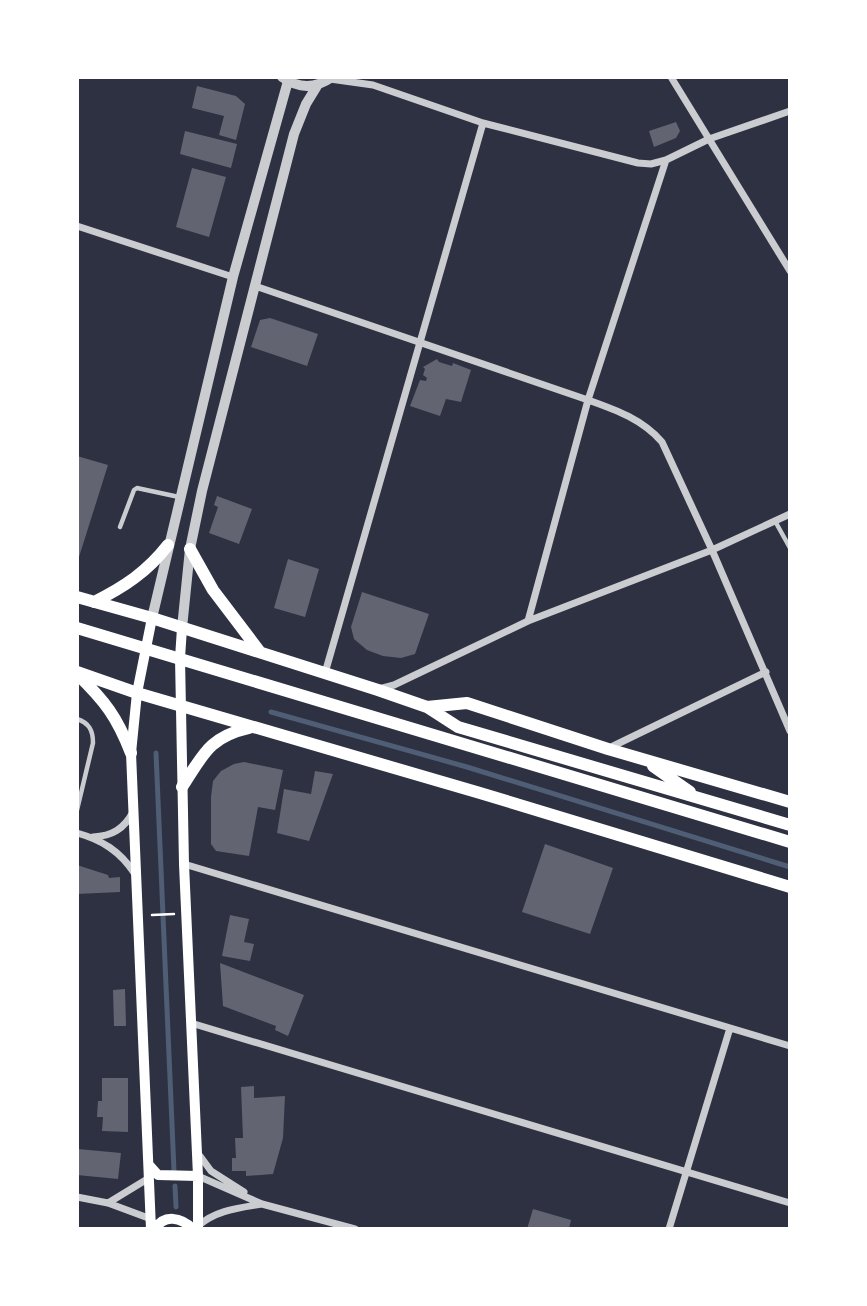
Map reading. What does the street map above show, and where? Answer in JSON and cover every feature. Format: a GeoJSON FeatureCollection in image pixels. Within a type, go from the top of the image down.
{"type":"FeatureCollection","features":[{"type":"Feature","properties":{"kind":"main road"},"geometry":{"type":"LineString","coordinates":[[94,602],[136,579],[168,545]]}},
{"type":"Feature","properties":{"kind":"main road"},"geometry":{"type":"LineString","coordinates":[[190,550],[213,590],[260,652]]}},
{"type":"Feature","properties":{"kind":"main road"},"geometry":{"type":"LineString","coordinates":[[77,597],[378,690],[427,707],[458,727],[790,825]]}},
{"type":"Feature","properties":{"kind":"main road"},"geometry":{"type":"LineString","coordinates":[[152,618],[137,693],[131,753],[153,1226],[174,1218],[196,1228],[198,1176],[182,788],[182,628]]}},
{"type":"Feature","properties":{"kind":"main road"},"geometry":{"type":"LineString","coordinates":[[77,628],[790,842]]}},
{"type":"Feature","properties":{"kind":"main road"},"geometry":{"type":"LineString","coordinates":[[77,673],[790,887]]}},
{"type":"Feature","properties":{"kind":"main road"},"geometry":{"type":"LineString","coordinates":[[77,673],[101,697],[119,723],[131,753]]}},
{"type":"Feature","properties":{"kind":"main road"},"geometry":{"type":"LineString","coordinates":[[427,707],[467,703],[608,749],[790,802]]}},
{"type":"Feature","properties":{"kind":"main road"},"geometry":{"type":"LineString","coordinates":[[182,788],[207,751],[222,736],[254,727]]}},
{"type":"Feature","properties":{"kind":"main road"},"geometry":{"type":"LineString","coordinates":[[645,760],[699,798]]}},
{"type":"Feature","properties":{"kind":"main road"},"geometry":{"type":"LineString","coordinates":[[149,1165],[158,1175],[198,1176]]}},
{"type":"Feature","properties":{"kind":"street"},"geometry":{"type":"LineString","coordinates":[[365,77],[373,85]]}},
{"type":"Feature","properties":{"kind":"street"},"geometry":{"type":"LineString","coordinates":[[671,77],[790,271]]}},
{"type":"Feature","properties":{"kind":"street"},"geometry":{"type":"LineString","coordinates":[[182,628],[190,550],[202,491],[295,134],[306,104],[317,86],[331,78],[373,85],[483,122],[638,163],[651,164],[666,160],[709,139],[790,111]]}},
{"type":"Feature","properties":{"kind":"street"},"geometry":{"type":"LineString","coordinates":[[152,618],[233,277],[285,79],[299,86],[317,86]]}},
{"type":"Feature","properties":{"kind":"street"},"geometry":{"type":"LineString","coordinates":[[325,673],[483,122]]}},
{"type":"Feature","properties":{"kind":"street"},"geometry":{"type":"LineString","coordinates":[[528,621],[588,400],[666,160]]}},
{"type":"Feature","properties":{"kind":"street"},"geometry":{"type":"LineString","coordinates":[[77,226],[233,277]]}},
{"type":"Feature","properties":{"kind":"street"},"geometry":{"type":"LineString","coordinates":[[255,286],[588,400],[628,415],[651,429],[662,442],[712,550],[790,731]]}},
{"type":"Feature","properties":{"kind":"street"},"geometry":{"type":"LineString","coordinates":[[378,690],[394,685],[528,621],[712,550],[790,514]]}},
{"type":"Feature","properties":{"kind":"street"},"geometry":{"type":"LineString","coordinates":[[608,749],[766,671]]}},
{"type":"Feature","properties":{"kind":"street"},"geometry":{"type":"LineString","coordinates":[[92,837],[117,831],[127,822],[134,810]]}},
{"type":"Feature","properties":{"kind":"street"},"geometry":{"type":"LineString","coordinates":[[77,833],[92,837],[118,853],[136,876]]}},
{"type":"Feature","properties":{"kind":"street"},"geometry":{"type":"LineString","coordinates":[[184,864],[790,1046]]}},
{"type":"Feature","properties":{"kind":"street"},"geometry":{"type":"LineString","coordinates":[[191,1023],[790,1203]]}},
{"type":"Feature","properties":{"kind":"street"},"geometry":{"type":"LineString","coordinates":[[669,1229],[730,1028]]}},
{"type":"Feature","properties":{"kind":"street"},"geometry":{"type":"LineString","coordinates":[[197,1151],[202,1163],[211,1171],[262,1204]]}},
{"type":"Feature","properties":{"kind":"street"},"geometry":{"type":"LineString","coordinates":[[198,1176],[262,1204],[355,1229]]}},
{"type":"Feature","properties":{"kind":"street"},"geometry":{"type":"LineString","coordinates":[[108,1203],[150,1178]]}},
{"type":"Feature","properties":{"kind":"street"},"geometry":{"type":"LineString","coordinates":[[77,1197],[108,1203],[153,1226]]}},
{"type":"Feature","properties":{"kind":"street"},"geometry":{"type":"LineString","coordinates":[[196,1228],[206,1219],[230,1209],[262,1204]]}},
{"type":"Feature","properties":{"kind":"lane"},"geometry":{"type":"LineString","coordinates":[[120,527],[137,488],[179,497]]}},
{"type":"Feature","properties":{"kind":"lane"},"geometry":{"type":"LineString","coordinates":[[775,521],[790,548]]}},
{"type":"Feature","properties":{"kind":"lane"},"geometry":{"type":"LineString","coordinates":[[77,719],[87,724],[93,732],[93,743],[77,810]]}},
{"type":"Feature","properties":{"kind":"path"},"geometry":{"type":"LineString","coordinates":[[150,915],[177,914]]}},
{"type":"Feature","properties":{"kind":"building"},"geometry":{"type":"Polygon","coordinates":[[[197,86],[236,96],[245,104],[236,140],[219,135],[224,116],[192,108],[197,86]]]}},
{"type":"Feature","properties":{"kind":"building"},"geometry":{"type":"Polygon","coordinates":[[[676,122],[680,131],[676,138],[654,147],[649,131],[676,122]]]}},
{"type":"Feature","properties":{"kind":"building"},"geometry":{"type":"Polygon","coordinates":[[[185,131],[237,144],[231,168],[180,154],[185,131]]]}},
{"type":"Feature","properties":{"kind":"building"},"geometry":{"type":"Polygon","coordinates":[[[192,168],[226,177],[209,237],[176,227],[192,168]]]}},
{"type":"Feature","properties":{"kind":"building"},"geometry":{"type":"Polygon","coordinates":[[[270,318],[318,334],[307,366],[251,347],[260,320],[270,318]]]}},
{"type":"Feature","properties":{"kind":"building"},"geometry":{"type":"Polygon","coordinates":[[[437,359],[439,362],[452,366],[453,363],[471,370],[461,402],[446,399],[440,416],[410,406],[420,380],[426,381],[427,378],[423,375],[423,367],[437,359]]]}},
{"type":"Feature","properties":{"kind":"building"},"geometry":{"type":"Polygon","coordinates":[[[77,456],[108,465],[79,557],[77,556],[77,456]]]}},
{"type":"Feature","properties":{"kind":"building"},"geometry":{"type":"Polygon","coordinates":[[[217,496],[252,509],[239,544],[209,533],[218,507],[214,505],[217,496]]]}},
{"type":"Feature","properties":{"kind":"building"},"geometry":{"type":"Polygon","coordinates":[[[288,559],[319,569],[305,617],[274,608],[288,559]]]}},
{"type":"Feature","properties":{"kind":"building"},"geometry":{"type":"Polygon","coordinates":[[[362,592],[429,614],[415,654],[401,658],[383,656],[367,650],[354,639],[351,627],[362,592]]]}},
{"type":"Feature","properties":{"kind":"building"},"geometry":{"type":"Polygon","coordinates":[[[244,762],[283,770],[275,810],[258,807],[249,856],[216,851],[211,844],[213,781],[221,771],[244,762]]]}},
{"type":"Feature","properties":{"kind":"building"},"geometry":{"type":"Polygon","coordinates":[[[315,771],[333,774],[309,841],[277,833],[284,789],[311,794],[315,771]]]}},
{"type":"Feature","properties":{"kind":"building"},"geometry":{"type":"Polygon","coordinates":[[[545,844],[613,868],[590,934],[522,912],[545,844]]]}},
{"type":"Feature","properties":{"kind":"building"},"geometry":{"type":"Polygon","coordinates":[[[77,865],[108,875],[109,878],[120,877],[120,892],[77,894],[77,865]]]}},
{"type":"Feature","properties":{"kind":"building"},"geometry":{"type":"Polygon","coordinates":[[[230,915],[249,919],[244,942],[254,944],[250,961],[222,956],[230,915]]]}},
{"type":"Feature","properties":{"kind":"building"},"geometry":{"type":"Polygon","coordinates":[[[220,963],[304,995],[288,1036],[275,1030],[276,1026],[223,1006],[220,963]]]}},
{"type":"Feature","properties":{"kind":"building"},"geometry":{"type":"Polygon","coordinates":[[[125,989],[126,1026],[114,1026],[113,990],[125,989]]]}},
{"type":"Feature","properties":{"kind":"building"},"geometry":{"type":"Polygon","coordinates":[[[102,1078],[128,1078],[128,1132],[102,1131],[103,1117],[97,1117],[98,1101],[102,1101],[102,1078]]]}},
{"type":"Feature","properties":{"kind":"building"},"geometry":{"type":"Polygon","coordinates":[[[254,1086],[254,1098],[285,1096],[283,1138],[273,1174],[246,1176],[246,1171],[232,1171],[232,1158],[236,1158],[235,1138],[243,1138],[241,1087],[254,1086]]]}},
{"type":"Feature","properties":{"kind":"building"},"geometry":{"type":"Polygon","coordinates":[[[78,1149],[121,1153],[118,1179],[77,1175],[78,1149]]]}},
{"type":"Feature","properties":{"kind":"building"},"geometry":{"type":"Polygon","coordinates":[[[533,1209],[571,1220],[569,1229],[527,1229],[533,1209]]]}},
{"type":"Feature","properties":{"kind":"waterway"},"geometry":{"type":"LineString","coordinates":[[271,712],[467,767],[790,867]]}},
{"type":"Feature","properties":{"kind":"waterway"},"geometry":{"type":"LineString","coordinates":[[156,753],[174,1171]]}},
{"type":"Feature","properties":{"kind":"waterway"},"geometry":{"type":"LineString","coordinates":[[175,1186],[176,1207]]}}]}
